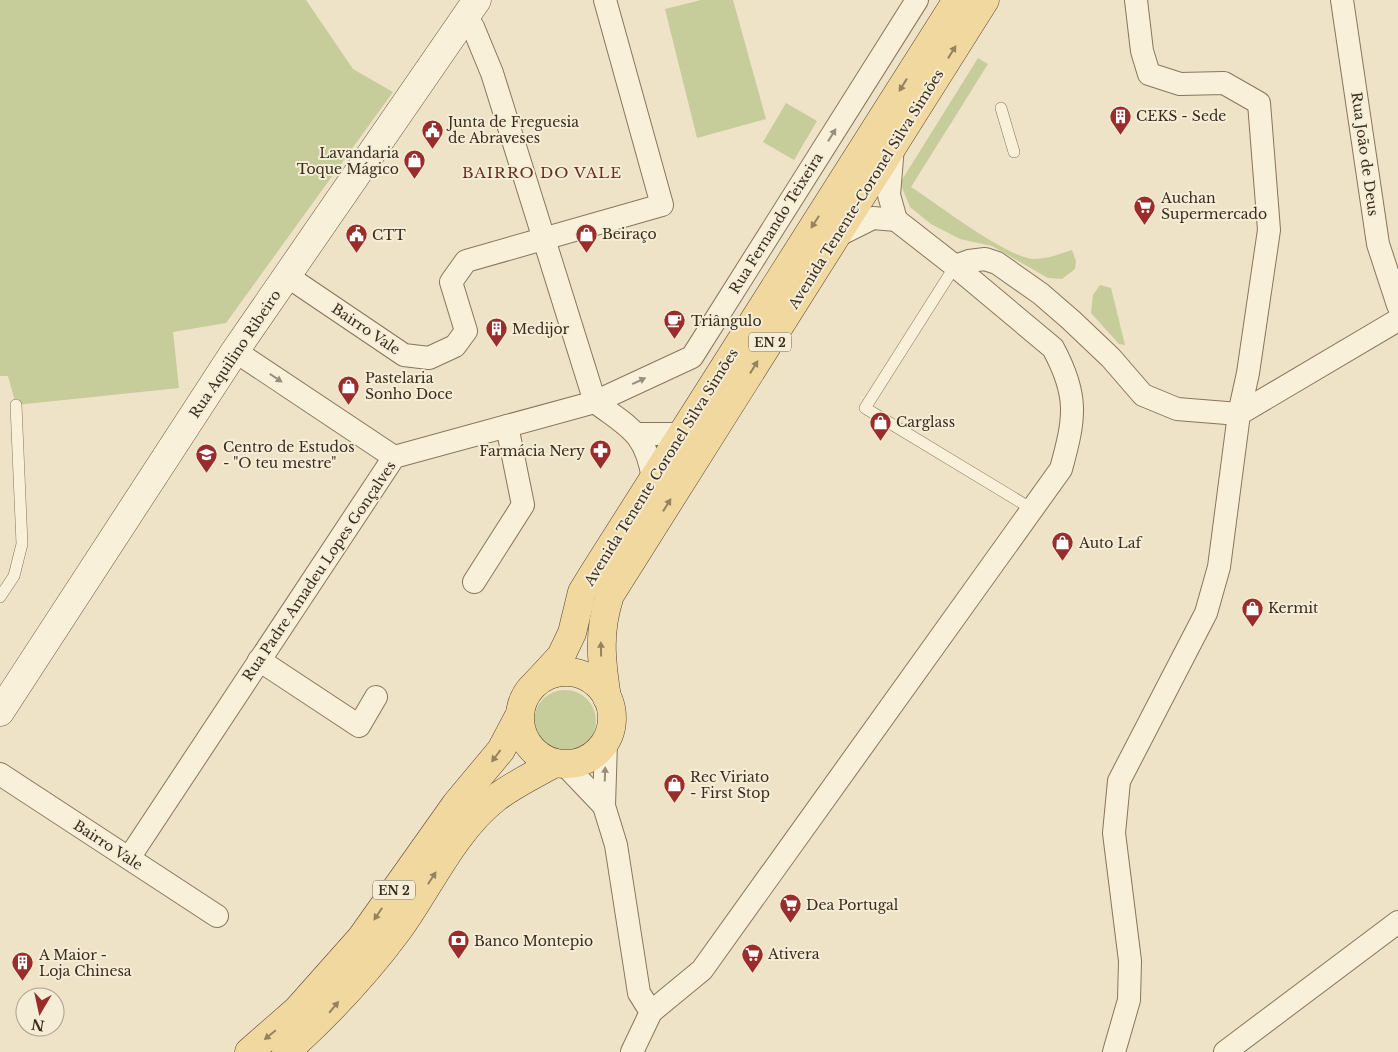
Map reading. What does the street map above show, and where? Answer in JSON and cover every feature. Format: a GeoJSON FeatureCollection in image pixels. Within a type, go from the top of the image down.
{"type":"FeatureCollection","features":[{"type":"Feature","properties":{"kind":"main road","name":"Avenida Tenente Coronel Silva Simões"},"geometry":{"type":"LineString","coordinates":[[536,683],[561,656],[572,633],[582,592],[957,0]]}},
{"type":"Feature","properties":{"kind":"main road","name":"Avenida Tenente-Coronel Silva Simões"},"geometry":{"type":"LineString","coordinates":[[607,698],[601,640],[603,618],[610,595],[985,0]]}},
{"type":"Feature","properties":{"kind":"main road"},"geometry":{"type":"LineString","coordinates":[[536,683],[548,676],[561,672],[575,673],[588,678],[599,686],[607,698]]}},
{"type":"Feature","properties":{"kind":"main road","name":"EN 2"},"geometry":{"type":"LineString","coordinates":[[249,1052],[297,1010],[361,938],[450,812],[501,750],[520,714],[525,697],[536,683]]}},
{"type":"Feature","properties":{"kind":"main road","name":"EN 2"},"geometry":{"type":"LineString","coordinates":[[286,1052],[326,1016],[377,956],[399,929],[455,844],[496,798],[560,764],[583,761],[596,753],[606,742],[611,727],[612,712],[607,698]]}},
{"type":"Feature","properties":{"kind":"main road"},"geometry":{"type":"LineString","coordinates":[[520,714],[523,733],[532,750],[543,758],[560,764]]}},
{"type":"Feature","properties":{"kind":"street"},"geometry":{"type":"LineString","coordinates":[[542,238],[662,205],[605,0]]}},
{"type":"Feature","properties":{"kind":"street","name":"Rua Fernando Teixeira"},"geometry":{"type":"LineString","coordinates":[[595,402],[692,357],[917,0]]}},
{"type":"Feature","properties":{"kind":"street"},"geometry":{"type":"LineString","coordinates":[[1114,1052],[1130,991],[1130,961],[1114,833],[1119,781],[1206,613],[1219,567],[1239,414],[1248,373],[1269,230],[1258,103],[1224,83],[1180,84],[1149,74],[1142,51],[1136,0]]}},
{"type":"Feature","properties":{"kind":"street","name":"Rua João de Deus"},"geometry":{"type":"LineString","coordinates":[[1342,0],[1378,244],[1398,305]]}},
{"type":"Feature","properties":{"kind":"street"},"geometry":{"type":"LineString","coordinates":[[470,11],[473,27],[492,73],[542,238],[595,402],[638,434],[650,461],[653,479]]}},
{"type":"Feature","properties":{"kind":"street","name":"Rua Aquilino Ribeiro"},"geometry":{"type":"LineString","coordinates":[[0,712],[235,351],[470,11]]}},
{"type":"Feature","properties":{"kind":"street"},"geometry":{"type":"LineString","coordinates":[[893,146],[889,195],[896,220]]}},
{"type":"Feature","properties":{"kind":"street"},"geometry":{"type":"LineString","coordinates":[[632,1052],[651,1012],[702,970],[1061,469],[1073,425],[1070,385],[1053,348],[955,266],[896,220],[873,218],[837,236]]}},
{"type":"Feature","properties":{"kind":"street","name":"Bairro Vale"},"geometry":{"type":"LineString","coordinates":[[287,276],[404,355],[429,358],[455,346],[466,332],[451,282],[466,260],[542,238]]}},
{"type":"Feature","properties":{"kind":"street"},"geometry":{"type":"LineString","coordinates":[[955,266],[969,261],[985,259],[1002,266],[1041,294],[1071,320],[1111,358],[1143,395],[1177,409],[1239,414],[1398,320]]}},
{"type":"Feature","properties":{"kind":"street"},"geometry":{"type":"LineString","coordinates":[[235,351],[394,457]]}},
{"type":"Feature","properties":{"kind":"street","name":"Rua Padre Amadeu Lopes Gonçalves"},"geometry":{"type":"LineString","coordinates":[[129,858],[394,457],[595,402]]}},
{"type":"Feature","properties":{"kind":"street"},"geometry":{"type":"LineString","coordinates":[[474,582],[523,505],[507,426]]}},
{"type":"Feature","properties":{"kind":"street"},"geometry":{"type":"LineString","coordinates":[[638,434],[682,434]]}},
{"type":"Feature","properties":{"kind":"street"},"geometry":{"type":"LineString","coordinates":[[259,660],[359,726],[376,698]]}},
{"type":"Feature","properties":{"kind":"street"},"geometry":{"type":"LineString","coordinates":[[606,742],[604,806],[616,845],[640,993],[651,1012]]}},
{"type":"Feature","properties":{"kind":"street"},"geometry":{"type":"LineString","coordinates":[[560,764],[604,806]]}},
{"type":"Feature","properties":{"kind":"street","name":"Bairro Vale"},"geometry":{"type":"LineString","coordinates":[[0,774],[217,916]]}},
{"type":"Feature","properties":{"kind":"street"},"geometry":{"type":"LineString","coordinates":[[1225,1052],[1398,922]]}},
{"type":"Feature","properties":{"kind":"lane"},"geometry":{"type":"LineString","coordinates":[[1001,108],[1014,152]]}},
{"type":"Feature","properties":{"kind":"lane"},"geometry":{"type":"LineString","coordinates":[[955,266],[865,408],[1032,509]]}},
{"type":"Feature","properties":{"kind":"lane"},"geometry":{"type":"LineString","coordinates":[[0,597],[14,576],[22,544],[16,405]]}},
{"type":"Feature","properties":{"kind":"lane"},"geometry":{"type":"LineString","coordinates":[[0,578],[14,576]]}},
{"type":"Feature","properties":{"kind":"green space"},"geometry":{"type":"Polygon","coordinates":[[[0,0],[306,0],[353,69],[393,92],[226,323],[173,332],[179,388],[16,405],[8,376],[0,376],[0,0]]]}},
{"type":"Feature","properties":{"kind":"green space"},"geometry":{"type":"Polygon","coordinates":[[[701,0],[733,0],[766,119],[697,138],[665,9],[701,0]]]}},
{"type":"Feature","properties":{"kind":"green space"},"geometry":{"type":"Polygon","coordinates":[[[978,58],[988,64],[911,187],[989,240],[1021,256],[1039,259],[1072,250],[1076,261],[1075,269],[1062,279],[1048,278],[992,246],[960,239],[931,224],[910,207],[900,183],[978,58]]]}},
{"type":"Feature","properties":{"kind":"green space"},"geometry":{"type":"Polygon","coordinates":[[[786,103],[817,121],[794,160],[763,142],[786,103]]]}},
{"type":"Feature","properties":{"kind":"green space"},"geometry":{"type":"Polygon","coordinates":[[[1100,285],[1111,288],[1125,345],[1119,344],[1091,313],[1093,295],[1100,285]]]}},
{"type":"Feature","properties":{"kind":"green space"},"geometry":{"type":"Polygon","coordinates":[[[559,690],[571,690],[587,699],[594,709],[596,721],[594,733],[587,743],[571,752],[559,752],[548,747],[539,738],[534,727],[534,715],[539,704],[548,695],[559,690]]]}},
{"type":"Feature","properties":{"kind":"place","name":"CEKS - Sede"},"geometry":{"type":"Point","coordinates":[1120,135]}},
{"type":"Feature","properties":{"kind":"place","name":"Junta de Freguesia de Abraveses"},"geometry":{"type":"Point","coordinates":[432,149]}},
{"type":"Feature","properties":{"kind":"place","name":"Lavandaria Toque Mágico"},"geometry":{"type":"Point","coordinates":[415,180]}},
{"type":"Feature","properties":{"kind":"place","name":"Auchan Supermercado"},"geometry":{"type":"Point","coordinates":[1145,225]}},
{"type":"Feature","properties":{"kind":"place","name":"Beiraço"},"geometry":{"type":"Point","coordinates":[586,253]}},
{"type":"Feature","properties":{"kind":"place","name":"CTT"},"geometry":{"type":"Point","coordinates":[356,254]}},
{"type":"Feature","properties":{"kind":"place","name":"Triângulo"},"geometry":{"type":"Point","coordinates":[675,340]}},
{"type":"Feature","properties":{"kind":"place","name":"Medijor"},"geometry":{"type":"Point","coordinates":[496,348]}},
{"type":"Feature","properties":{"kind":"place","name":"Pastelaria Sonho Doce"},"geometry":{"type":"Point","coordinates":[349,405]}},
{"type":"Feature","properties":{"kind":"place","name":"Carglass"},"geometry":{"type":"Point","coordinates":[880,441]}},
{"type":"Feature","properties":{"kind":"place","name":"Farmácia Nery"},"geometry":{"type":"Point","coordinates":[601,470]}},
{"type":"Feature","properties":{"kind":"place","name":"Centro de Estudos - \"O teu mestre\""},"geometry":{"type":"Point","coordinates":[207,474]}},
{"type":"Feature","properties":{"kind":"place","name":"Auto Laf"},"geometry":{"type":"Point","coordinates":[1063,562]}},
{"type":"Feature","properties":{"kind":"place","name":"Kermit"},"geometry":{"type":"Point","coordinates":[1252,627]}},
{"type":"Feature","properties":{"kind":"place","name":"Rec Viriato - First Stop"},"geometry":{"type":"Point","coordinates":[674,804]}},
{"type":"Feature","properties":{"kind":"place","name":"Dea Portugal"},"geometry":{"type":"Point","coordinates":[790,924]}},
{"type":"Feature","properties":{"kind":"place","name":"Banco Montepio"},"geometry":{"type":"Point","coordinates":[458,960]}},
{"type":"Feature","properties":{"kind":"place","name":"Ativera"},"geometry":{"type":"Point","coordinates":[752,973]}},
{"type":"Feature","properties":{"kind":"place","name":"A Maior - Loja Chinesa"},"geometry":{"type":"Point","coordinates":[23,982]}},
{"type":"Feature","properties":{"kind":"district","name":"BAIRRO DO VALE"},"geometry":{"type":"Point","coordinates":[542,172]}}]}
